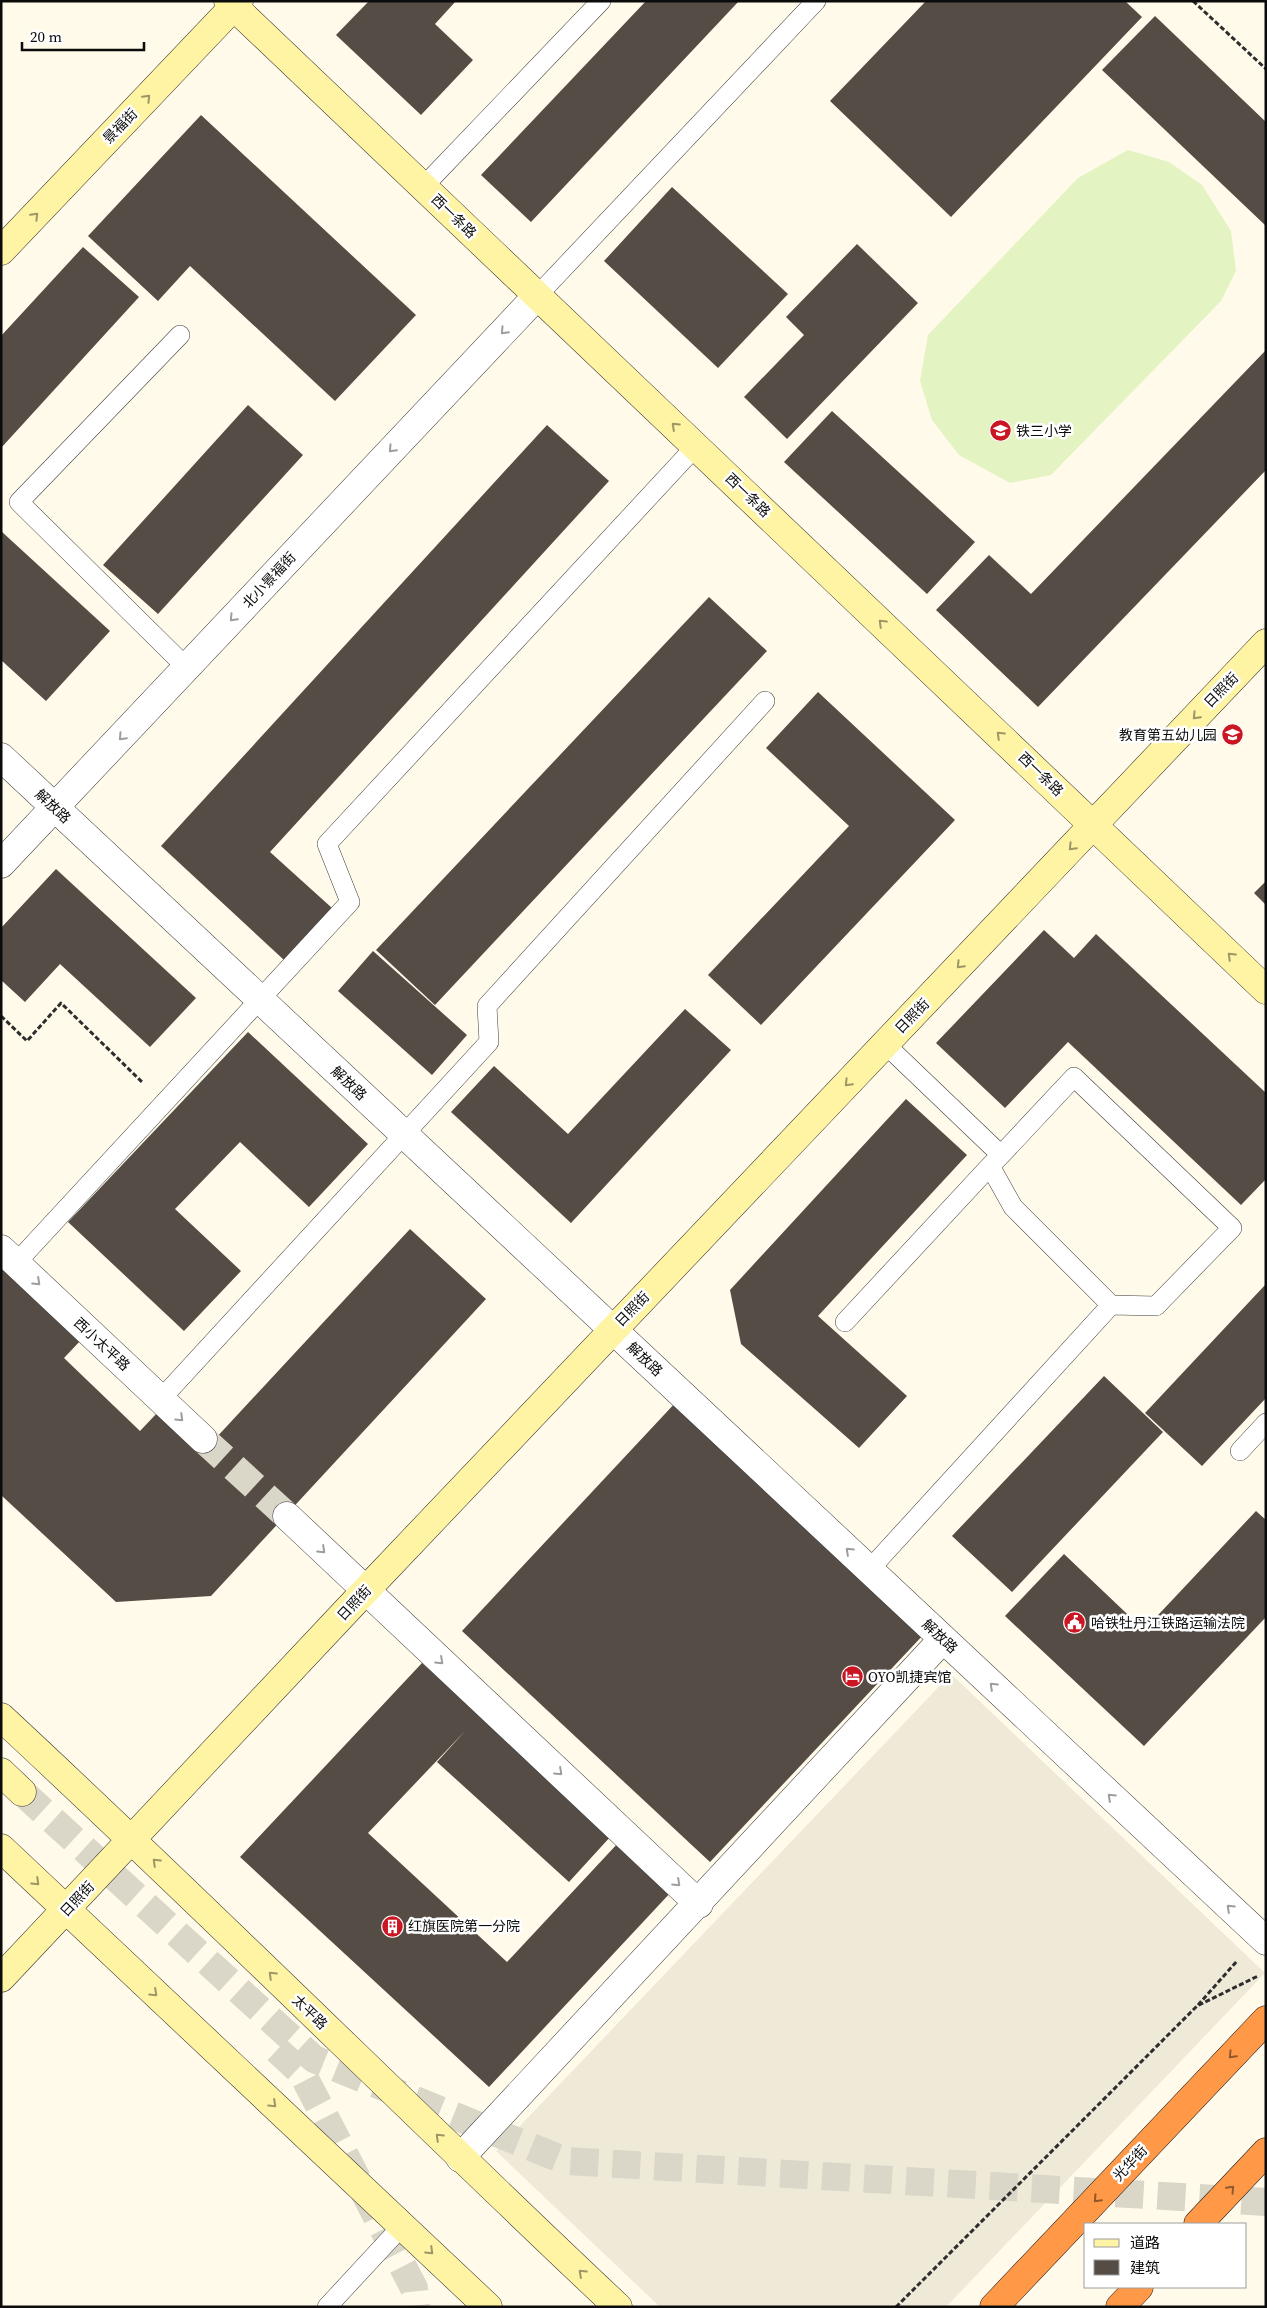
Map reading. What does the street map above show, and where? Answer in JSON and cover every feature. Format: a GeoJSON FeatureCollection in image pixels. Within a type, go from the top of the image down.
{"type":"FeatureCollection","features":[{"type":"Feature","properties":{"kind":"highway","name":"光华街"},"geometry":{"type":"LineString","coordinates":[[994,2307],[1266,2020]]}},
{"type":"Feature","properties":{"kind":"highway"},"geometry":{"type":"LineString","coordinates":[[1199,2223],[1266,2152]]}},
{"type":"Feature","properties":{"kind":"highway"},"geometry":{"type":"LineString","coordinates":[[1120,2307],[1138,2288]]}},
{"type":"Feature","properties":{"kind":"street","name":"西一条路"},"geometry":{"type":"LineString","coordinates":[[234,3],[423,187],[1094,824],[1266,990]]}},
{"type":"Feature","properties":{"kind":"street","name":"景福街"},"geometry":{"type":"LineString","coordinates":[[1,251],[234,3]]}},
{"type":"Feature","properties":{"kind":"street","name":"北小景福街"},"geometry":{"type":"LineString","coordinates":[[1,864],[537,296]]}},
{"type":"Feature","properties":{"kind":"street","name":"日照街"},"geometry":{"type":"LineString","coordinates":[[1,1978],[366,1590],[1266,643]]}},
{"type":"Feature","properties":{"kind":"street","name":"解放路"},"geometry":{"type":"LineString","coordinates":[[1,757],[1263,1938]]}},
{"type":"Feature","properties":{"kind":"street","name":"西小太平路"},"geometry":{"type":"LineString","coordinates":[[9,1256],[203,1439]]}},
{"type":"Feature","properties":{"kind":"street"},"geometry":{"type":"LineString","coordinates":[[287,1516],[699,1904]]}},
{"type":"Feature","properties":{"kind":"street"},"geometry":{"type":"LineString","coordinates":[[460,2158],[699,1904],[943,1639]]}},
{"type":"Feature","properties":{"kind":"street","name":"太平路"},"geometry":{"type":"LineString","coordinates":[[1,1717],[133,1839],[460,2158],[618,2307]]}},
{"type":"Feature","properties":{"kind":"street"},"geometry":{"type":"LineString","coordinates":[[1,1772],[10,1798]]}},
{"type":"Feature","properties":{"kind":"street"},"geometry":{"type":"LineString","coordinates":[[1,1848],[488,2307]]}},
{"type":"Feature","properties":{"kind":"lane"},"geometry":{"type":"LineString","coordinates":[[423,187],[601,1]]}},
{"type":"Feature","properties":{"kind":"lane"},"geometry":{"type":"LineString","coordinates":[[537,296],[816,1]]}},
{"type":"Feature","properties":{"kind":"lane"},"geometry":{"type":"LineString","coordinates":[[180,335],[19,502],[187,668]]}},
{"type":"Feature","properties":{"kind":"lane"},"geometry":{"type":"LineString","coordinates":[[9,1256],[165,1103],[350,902],[327,844],[696,446]]}},
{"type":"Feature","properties":{"kind":"lane"},"geometry":{"type":"LineString","coordinates":[[161,1399],[405,1136],[489,1042],[486,1006],[765,701]]}},
{"type":"Feature","properties":{"kind":"lane"},"geometry":{"type":"LineString","coordinates":[[845,1322],[996,1161],[1074,1077],[1232,1228],[1156,1306],[1111,1305],[1013,1207],[996,1161],[885,1044]]}},
{"type":"Feature","properties":{"kind":"lane"},"geometry":{"type":"LineString","coordinates":[[869,1570],[1111,1305]]}},
{"type":"Feature","properties":{"kind":"lane"},"geometry":{"type":"LineString","coordinates":[[1240,1451],[1266,1423]]}},
{"type":"Feature","properties":{"kind":"lane"},"geometry":{"type":"LineString","coordinates":[[327,2307],[403,2225]]}},
{"type":"Feature","properties":{"kind":"path"},"geometry":{"type":"LineString","coordinates":[[1193,1],[1266,69]]}},
{"type":"Feature","properties":{"kind":"path"},"geometry":{"type":"LineString","coordinates":[[1,1016],[27,1041],[61,1003],[165,1103]]}},
{"type":"Feature","properties":{"kind":"path"},"geometry":{"type":"LineString","coordinates":[[896,2307],[1263,1938]]}},
{"type":"Feature","properties":{"kind":"path"},"geometry":{"type":"LineString","coordinates":[[1197,2006],[1265,1973]]}},
{"type":"Feature","properties":{"kind":"green space"},"geometry":{"type":"Polygon","coordinates":[[[1128,150],[1169,162],[1202,185],[1231,231],[1236,271],[1221,301],[1051,475],[1010,483],[959,455],[932,420],[920,381],[928,335],[1078,178],[1128,150]]]}},
{"type":"Feature","properties":{"kind":"shaded area"},"geometry":{"type":"Polygon","coordinates":[[[951,1674],[1265,1973],[946,2307],[660,2307],[496,2151],[951,1674]]]}},
{"type":"Feature","properties":{"kind":"building"},"geometry":{"type":"Polygon","coordinates":[[[369,1],[456,1],[435,24],[473,60],[421,115],[336,35],[369,1]]]}},
{"type":"Feature","properties":{"kind":"building"},"geometry":{"type":"Polygon","coordinates":[[[646,1],[739,1],[531,222],[481,175],[646,1]]]}},
{"type":"Feature","properties":{"kind":"building"},"geometry":{"type":"Polygon","coordinates":[[[926,1],[1125,1],[1142,17],[951,217],[830,101],[926,1]]]}},
{"type":"Feature","properties":{"kind":"building"},"geometry":{"type":"Polygon","coordinates":[[[1155,16],[1266,122],[1266,226],[1102,70],[1155,16]]]}},
{"type":"Feature","properties":{"kind":"building"},"geometry":{"type":"Polygon","coordinates":[[[201,115],[416,315],[335,401],[190,266],[158,301],[88,236],[201,115]]]}},
{"type":"Feature","properties":{"kind":"building"},"geometry":{"type":"Polygon","coordinates":[[[672,187],[788,294],[718,368],[604,261],[672,187]]]}},
{"type":"Feature","properties":{"kind":"building"},"geometry":{"type":"Polygon","coordinates":[[[857,244],[918,303],[787,439],[744,397],[804,335],[786,317],[857,244]]]}},
{"type":"Feature","properties":{"kind":"building"},"geometry":{"type":"Polygon","coordinates":[[[83,247],[139,297],[1,448],[1,336],[83,247]]]}},
{"type":"Feature","properties":{"kind":"building"},"geometry":{"type":"Polygon","coordinates":[[[1266,350],[1266,470],[1038,707],[936,610],[989,555],[1031,594],[1266,350]]]}},
{"type":"Feature","properties":{"kind":"building"},"geometry":{"type":"Polygon","coordinates":[[[248,405],[303,455],[158,614],[103,565],[248,405]]]}},
{"type":"Feature","properties":{"kind":"building"},"geometry":{"type":"Polygon","coordinates":[[[832,411],[975,542],[927,594],[784,462],[832,411]]]}},
{"type":"Feature","properties":{"kind":"building"},"geometry":{"type":"Polygon","coordinates":[[[547,425],[609,481],[270,852],[332,908],[284,960],[161,846],[547,425]]]}},
{"type":"Feature","properties":{"kind":"building"},"geometry":{"type":"Polygon","coordinates":[[[1,531],[110,631],[46,701],[1,660],[1,531]]]}},
{"type":"Feature","properties":{"kind":"building"},"geometry":{"type":"Polygon","coordinates":[[[709,597],[767,651],[435,1005],[376,950],[709,597]]]}},
{"type":"Feature","properties":{"kind":"building"},"geometry":{"type":"Polygon","coordinates":[[[818,692],[955,820],[761,1025],[708,975],[849,826],[766,748],[818,692]]]}},
{"type":"Feature","properties":{"kind":"building"},"geometry":{"type":"Polygon","coordinates":[[[56,869],[196,998],[150,1047],[60,964],[25,1002],[1,980],[1,928],[56,869]]]}},
{"type":"Feature","properties":{"kind":"building"},"geometry":{"type":"Polygon","coordinates":[[[1266,881],[1266,905],[1254,893],[1266,881]]]}},
{"type":"Feature","properties":{"kind":"building"},"geometry":{"type":"Polygon","coordinates":[[[1044,930],[1074,958],[1096,934],[1266,1093],[1266,1179],[1241,1205],[1068,1042],[1005,1108],[936,1043],[1044,930]]]}},
{"type":"Feature","properties":{"kind":"building"},"geometry":{"type":"Polygon","coordinates":[[[373,951],[467,1035],[432,1075],[338,991],[373,951]]]}},
{"type":"Feature","properties":{"kind":"building"},"geometry":{"type":"Polygon","coordinates":[[[685,1009],[731,1050],[571,1223],[451,1112],[494,1066],[568,1134],[685,1009]]]}},
{"type":"Feature","properties":{"kind":"building"},"geometry":{"type":"Polygon","coordinates":[[[248,1032],[368,1144],[309,1207],[240,1142],[175,1209],[241,1271],[184,1331],[68,1222],[248,1032]]]}},
{"type":"Feature","properties":{"kind":"building"},"geometry":{"type":"Polygon","coordinates":[[[906,1099],[967,1155],[818,1316],[907,1396],[859,1448],[741,1344],[730,1290],[906,1099]]]}},
{"type":"Feature","properties":{"kind":"building"},"geometry":{"type":"Polygon","coordinates":[[[410,1229],[486,1299],[211,1596],[116,1602],[1,1495],[1,1264],[81,1340],[64,1358],[140,1431],[158,1412],[202,1453],[410,1229]]]}},
{"type":"Feature","properties":{"kind":"building"},"geometry":{"type":"Polygon","coordinates":[[[1266,1284],[1266,1398],[1202,1466],[1145,1413],[1266,1284]]]}},
{"type":"Feature","properties":{"kind":"building"},"geometry":{"type":"Polygon","coordinates":[[[1104,1376],[1163,1432],[1012,1592],[952,1536],[1104,1376]]]}},
{"type":"Feature","properties":{"kind":"building"},"geometry":{"type":"Polygon","coordinates":[[[677,1401],[925,1633],[710,1862],[462,1631],[677,1401]]]}},
{"type":"Feature","properties":{"kind":"building","name":"哈铁牡丹江铁路运输法院"},"geometry":{"type":"Polygon","coordinates":[[[1256,1511],[1266,1520],[1266,1617],[1144,1746],[1005,1616],[1064,1554],[1144,1630],[1256,1511]]]}},
{"type":"Feature","properties":{"kind":"building","name":"红旗医院第一分院"},"geometry":{"type":"Polygon","coordinates":[[[422,1663],[611,1836],[569,1882],[437,1762],[466,1730],[368,1833],[507,1962],[619,1842],[672,1891],[489,2087],[240,1857],[422,1663]]]}},
{"type":"Feature","properties":{"kind":"tunnel"},"geometry":{"type":"LineString","coordinates":[[203,1439],[287,1516]]}},
{"type":"Feature","properties":{"kind":"tunnel"},"geometry":{"type":"LineString","coordinates":[[22,1792],[314,2059],[566,2161],[1266,2202]]}},
{"type":"Feature","properties":{"kind":"tunnel"},"geometry":{"type":"LineString","coordinates":[[277,2050],[302,2073],[414,2288],[416,2307]]}},
{"type":"Feature","properties":{"kind":"place","name":"铁三小学"},"geometry":{"type":"Point","coordinates":[1000,431]}},
{"type":"Feature","properties":{"kind":"place","name":"教育第五幼儿园"},"geometry":{"type":"Point","coordinates":[1233,735]}},
{"type":"Feature","properties":{"kind":"place","name":"哈铁牡丹江铁路运输法院"},"geometry":{"type":"Point","coordinates":[1075,1623]}},
{"type":"Feature","properties":{"kind":"place","name":"OYO凯捷宾馆"},"geometry":{"type":"Point","coordinates":[852,1677]}},
{"type":"Feature","properties":{"kind":"place","name":"红旗医院第一分院"},"geometry":{"type":"Point","coordinates":[392,1926]}}]}
